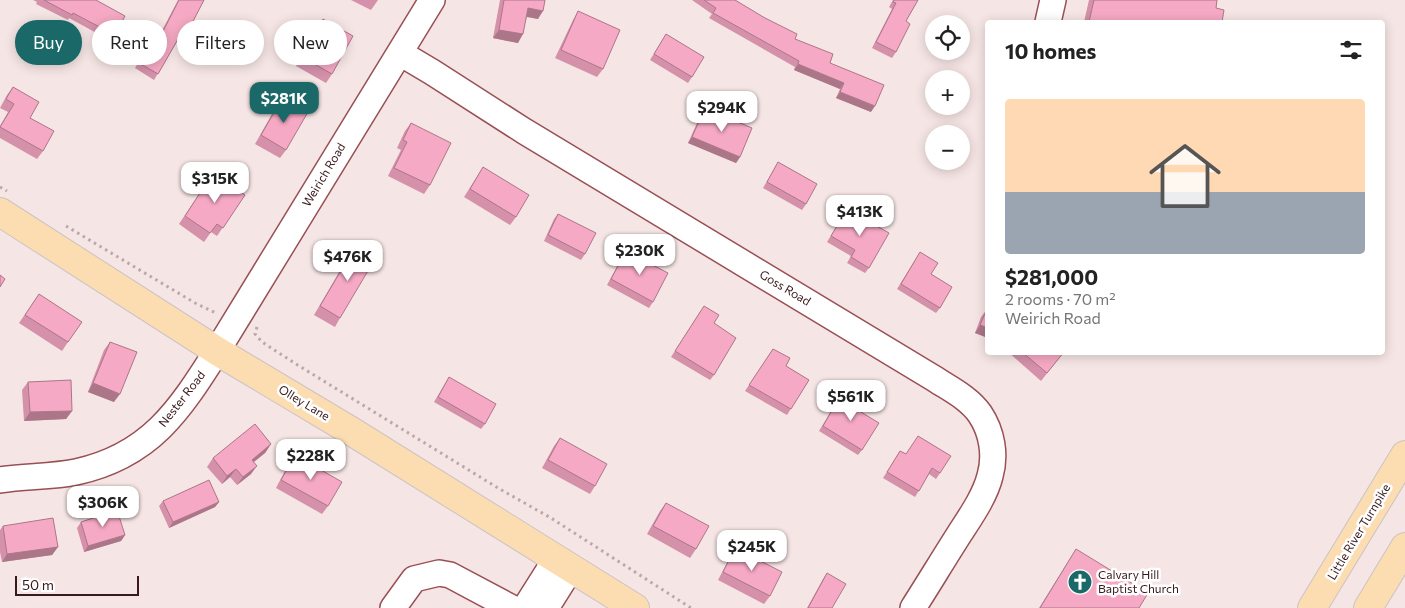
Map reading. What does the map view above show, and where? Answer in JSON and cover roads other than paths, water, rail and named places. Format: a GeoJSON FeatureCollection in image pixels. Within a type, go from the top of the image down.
{"type":"FeatureCollection","features":[{"type":"Feature","properties":{"kind":"main road","name":"Olley Lane"},"geometry":{"type":"LineString","coordinates":[[4,202],[217,351],[635,608]]}},
{"type":"Feature","properties":{"kind":"main road","name":"Little River Turnpike"},"geometry":{"type":"LineString","coordinates":[[1312,608],[1405,455]]}},
{"type":"Feature","properties":{"kind":"main road"},"geometry":{"type":"LineString","coordinates":[[1368,608],[1405,548]]}},
{"type":"Feature","properties":{"kind":"street","name":"Weirich Road"},"geometry":{"type":"LineString","coordinates":[[217,351],[432,0]]}},
{"type":"Feature","properties":{"kind":"street"},"geometry":{"type":"LineString","coordinates":[[1048,20],[1053,0]]}},
{"type":"Feature","properties":{"kind":"street","name":"Goss Road"},"geometry":{"type":"LineString","coordinates":[[400,54],[970,402],[980,413],[987,425],[992,444],[993,460],[990,477],[970,517],[914,608]]}},
{"type":"Feature","properties":{"kind":"street","name":"Nester Road"},"geometry":{"type":"LineString","coordinates":[[0,480],[76,472],[100,465],[129,452],[168,421],[192,391],[217,351]]}},
{"type":"Feature","properties":{"kind":"street"},"geometry":{"type":"LineString","coordinates":[[525,608],[564,564]]}},
{"type":"Feature","properties":{"kind":"street"},"geometry":{"type":"LineString","coordinates":[[546,608],[564,564]]}},
{"type":"Feature","properties":{"kind":"street"},"geometry":{"type":"LineString","coordinates":[[394,608],[402,593],[414,579],[439,573],[450,575],[481,601],[512,608]]}},
{"type":"Feature","properties":{"kind":"place","name":"Calvary Hill Baptist Church"},"geometry":{"type":"Point","coordinates":[1080,582]}}]}
